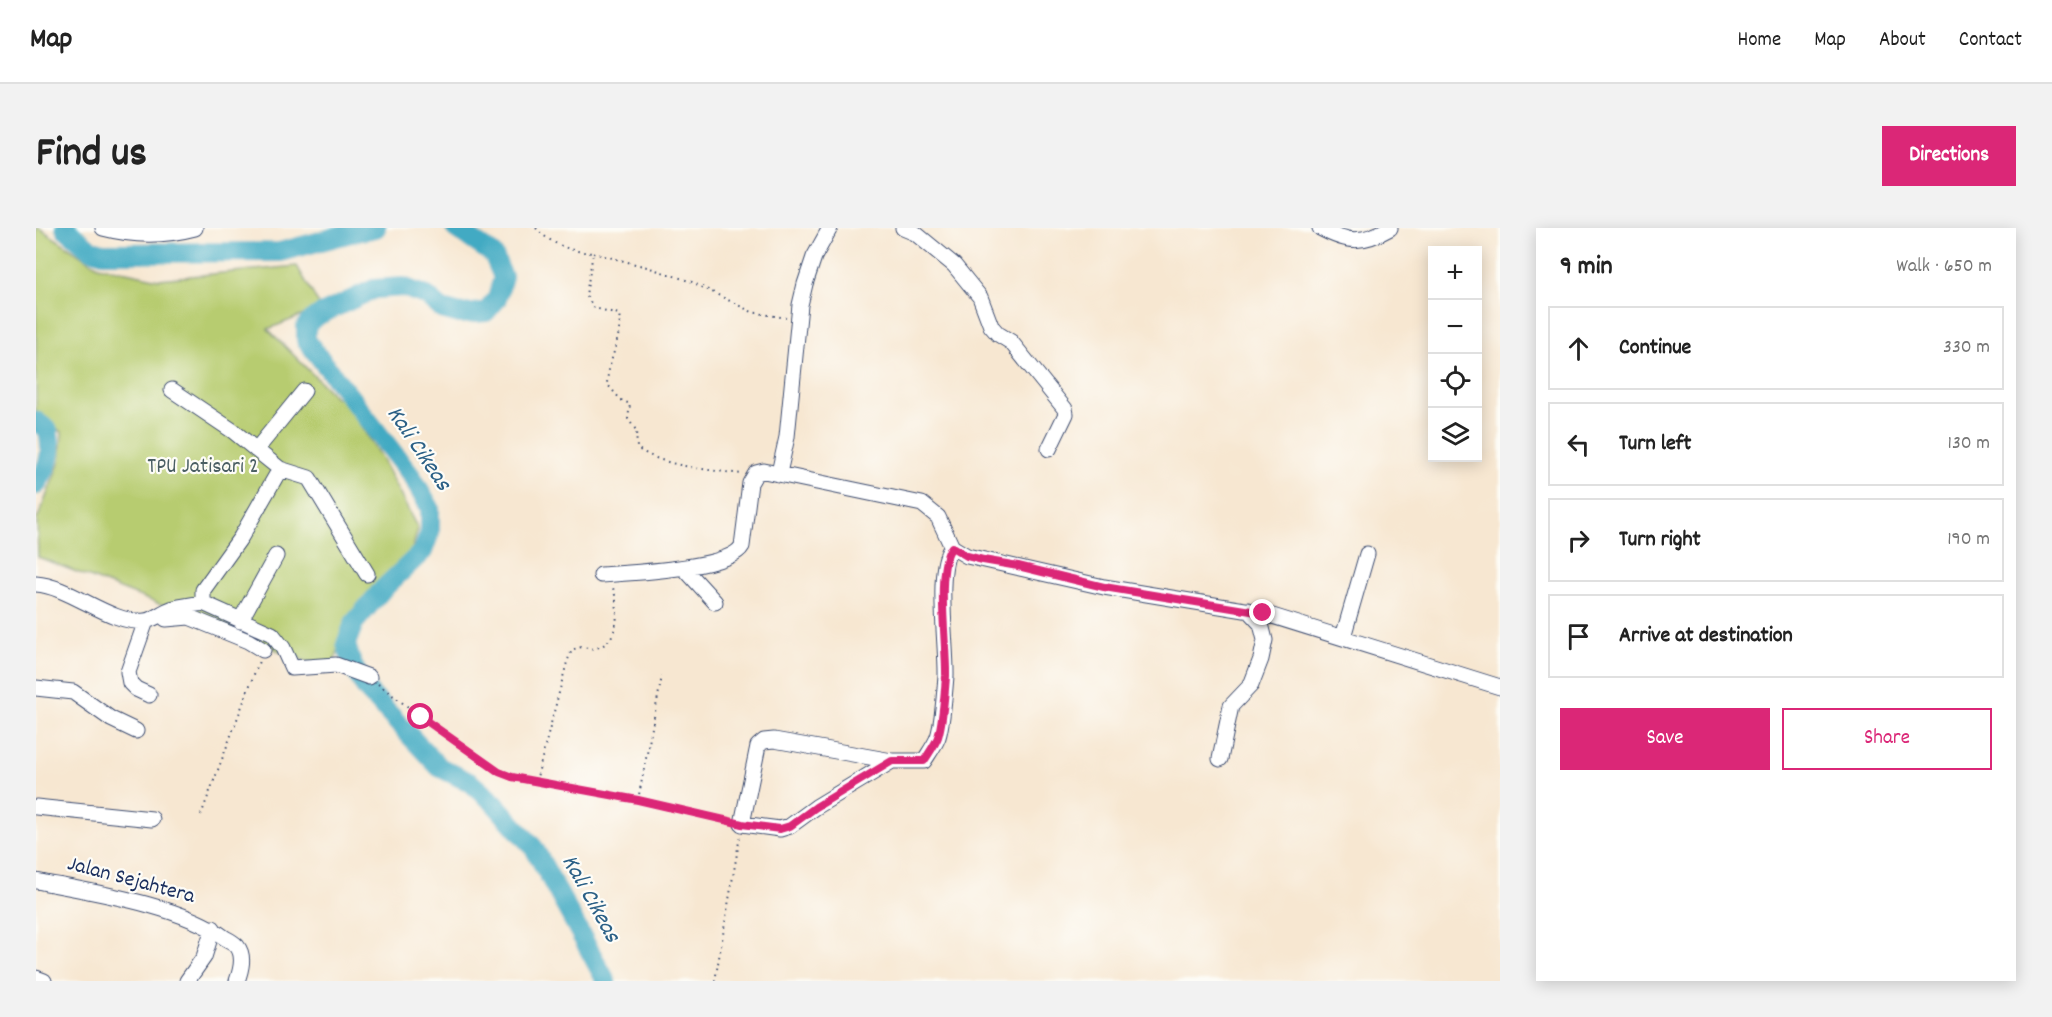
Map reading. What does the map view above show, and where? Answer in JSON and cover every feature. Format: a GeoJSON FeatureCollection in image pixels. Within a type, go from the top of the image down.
{"type":"FeatureCollection","features":[{"type":"Feature","properties":{"kind":"street"},"geometry":{"type":"LineString","coordinates":[[103,228],[121,233],[195,228]]}},
{"type":"Feature","properties":{"kind":"street"},"geometry":{"type":"LineString","coordinates":[[779,473],[787,437],[798,321],[805,284],[814,257],[830,228]]}},
{"type":"Feature","properties":{"kind":"street"},"geometry":{"type":"LineString","coordinates":[[903,228],[915,233],[954,265],[980,297],[991,326],[998,334],[1011,342],[1065,409],[1066,414],[1049,449]]}},
{"type":"Feature","properties":{"kind":"street"},"geometry":{"type":"LineString","coordinates":[[1320,228],[1341,238],[1360,241],[1390,228]]}},
{"type":"Feature","properties":{"kind":"street"},"geometry":{"type":"LineString","coordinates":[[172,390],[233,432],[280,470],[309,478],[367,574]]}},
{"type":"Feature","properties":{"kind":"street"},"geometry":{"type":"LineString","coordinates":[[256,450],[304,392]]}},
{"type":"Feature","properties":{"kind":"street"},"geometry":{"type":"LineString","coordinates":[[203,603],[203,590],[241,537],[280,470]]}},
{"type":"Feature","properties":{"kind":"street"},"geometry":{"type":"LineString","coordinates":[[605,574],[684,568],[739,552],[742,546],[750,483],[755,476],[764,471],[922,504],[938,517],[952,547],[975,558],[1104,587],[1263,613],[1500,687]]}},
{"type":"Feature","properties":{"kind":"street"},"geometry":{"type":"LineString","coordinates":[[892,761],[816,807],[790,826],[780,829],[742,824],[758,746],[764,741],[774,740],[892,761],[924,761],[938,736],[946,676],[944,563],[952,547]]}},
{"type":"Feature","properties":{"kind":"street"},"geometry":{"type":"LineString","coordinates":[[1342,637],[1367,554]]}},
{"type":"Feature","properties":{"kind":"street"},"geometry":{"type":"LineString","coordinates":[[240,621],[276,556]]}},
{"type":"Feature","properties":{"kind":"street"},"geometry":{"type":"LineString","coordinates":[[684,568],[715,603]]}},
{"type":"Feature","properties":{"kind":"street"},"geometry":{"type":"LineString","coordinates":[[36,584],[53,587],[89,605],[126,618],[159,620],[189,617],[248,641],[263,650]]}},
{"type":"Feature","properties":{"kind":"street"},"geometry":{"type":"LineString","coordinates":[[149,696],[130,683],[128,672],[149,619],[170,609],[203,603],[272,634],[283,648],[292,668],[336,665],[369,677]]}},
{"type":"Feature","properties":{"kind":"street"},"geometry":{"type":"LineString","coordinates":[[1220,759],[1231,706],[1251,685],[1265,640],[1261,624],[1248,610]]}},
{"type":"Feature","properties":{"kind":"street"},"geometry":{"type":"LineString","coordinates":[[36,688],[73,692],[111,719],[136,731]]}},
{"type":"Feature","properties":{"kind":"street"},"geometry":{"type":"LineString","coordinates":[[36,807],[152,819]]}},
{"type":"Feature","properties":{"kind":"street","name":"Jalan Sejahtera"},"geometry":{"type":"LineString","coordinates":[[36,881],[107,895],[172,912],[213,928],[236,945],[241,955],[241,969],[237,981]]}},
{"type":"Feature","properties":{"kind":"street"},"geometry":{"type":"LineString","coordinates":[[187,981],[204,957],[213,928]]}},
{"type":"Feature","properties":{"kind":"street"},"geometry":{"type":"LineString","coordinates":[[36,978],[44,981]]}},
{"type":"Feature","properties":{"kind":"path"},"geometry":{"type":"LineString","coordinates":[[536,228],[544,237],[569,249],[647,267],[692,282],[752,312],[798,321]]}},
{"type":"Feature","properties":{"kind":"path"},"geometry":{"type":"LineString","coordinates":[[593,254],[586,296],[594,308],[619,314],[621,325],[609,364],[607,384],[621,400],[630,404],[628,419],[636,430],[637,448],[655,459],[708,471],[755,476]]}},
{"type":"Feature","properties":{"kind":"path"},"geometry":{"type":"LineString","coordinates":[[536,782],[567,662],[573,650],[582,646],[596,648],[608,641],[615,631],[617,603],[605,574]]}},
{"type":"Feature","properties":{"kind":"path"},"geometry":{"type":"LineString","coordinates":[[201,815],[263,650]]}},
{"type":"Feature","properties":{"kind":"path"},"geometry":{"type":"LineString","coordinates":[[638,800],[662,676]]}},
{"type":"Feature","properties":{"kind":"path"},"geometry":{"type":"LineString","coordinates":[[369,677],[499,772],[536,782],[638,800],[742,824],[715,981]]}},
{"type":"Feature","properties":{"kind":"green space","name":"TPU Jatisari 2"},"geometry":{"type":"Polygon","coordinates":[[[36,228],[98,266],[159,279],[297,266],[321,308],[268,329],[336,398],[344,399],[380,456],[418,529],[410,557],[351,615],[331,671],[38,557],[37,520],[60,461],[62,432],[36,416],[36,228]]]}},
{"type":"Feature","properties":{"kind":"waterway","name":"Kali Cikeas"},"geometry":{"type":"LineString","coordinates":[[65,228],[90,249],[103,253],[280,252],[376,228]]}},
{"type":"Feature","properties":{"kind":"waterway","name":"Kali Cikeas"},"geometry":{"type":"LineString","coordinates":[[455,228],[493,254],[503,277],[497,299],[486,312],[460,314],[442,309],[427,296],[403,287],[374,289],[315,317],[306,326],[306,340],[412,477],[430,508],[430,532],[423,551],[382,590],[354,623],[346,644],[352,664],[366,689],[439,767],[471,783],[493,802],[534,848],[606,981]]}},
{"type":"Feature","properties":{"kind":"waterway","name":"Kali Cikeas"},"geometry":{"type":"LineString","coordinates":[[36,421],[48,430],[50,446],[47,465],[36,485]]}},
{"type":"Feature","properties":{"kind":"route"},"geometry":{"type":"LineString","coordinates":[[421,717],[499,772],[512,777],[638,800],[742,824],[780,829],[790,826],[816,807],[892,761],[924,761],[938,736],[946,676],[944,563],[952,547],[967,556],[1104,587],[1263,613]]}}]}
